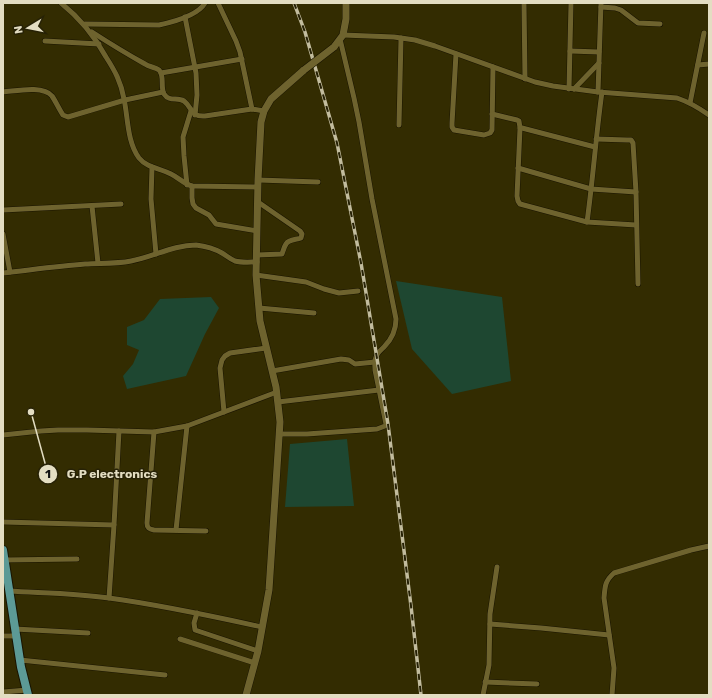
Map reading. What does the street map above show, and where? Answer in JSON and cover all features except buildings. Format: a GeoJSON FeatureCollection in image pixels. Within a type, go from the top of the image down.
{"type":"FeatureCollection","features":[{"type":"Feature","properties":{"kind":"main road"},"geometry":{"type":"LineString","coordinates":[[246,695],[258,650],[269,590],[280,422],[277,392],[260,321],[256,275],[261,122],[264,111],[271,99],[304,70],[334,47],[341,37],[346,19],[346,3]]}},
{"type":"Feature","properties":{"kind":"main road"},"geometry":{"type":"LineString","coordinates":[[3,550],[15,633],[28,692]]}},
{"type":"Feature","properties":{"kind":"street"},"geometry":{"type":"LineString","coordinates":[[61,3],[85,24],[99,44],[119,79],[125,100],[132,143],[136,154],[145,164],[172,174],[190,186],[318,182]]}},
{"type":"Feature","properties":{"kind":"street"},"geometry":{"type":"LineString","coordinates":[[85,24],[160,25],[185,17],[199,10],[205,3]]}},
{"type":"Feature","properties":{"kind":"street"},"geometry":{"type":"LineString","coordinates":[[218,3],[236,41],[242,59],[252,109]]}},
{"type":"Feature","properties":{"kind":"street"},"geometry":{"type":"LineString","coordinates":[[524,3],[525,79]]}},
{"type":"Feature","properties":{"kind":"street"},"geometry":{"type":"LineString","coordinates":[[571,3],[570,51],[572,89]]}},
{"type":"Feature","properties":{"kind":"street"},"geometry":{"type":"LineString","coordinates":[[587,222],[600,92],[599,52],[601,5],[621,10],[638,23],[660,24]]}},
{"type":"Feature","properties":{"kind":"street"},"geometry":{"type":"LineString","coordinates":[[185,17],[196,67],[197,94],[193,113],[183,137],[184,156],[193,204],[196,208],[209,215],[216,224],[257,231]]}},
{"type":"Feature","properties":{"kind":"street"},"geometry":{"type":"LineString","coordinates":[[89,30],[147,66],[158,69],[161,73],[163,92],[169,98],[184,101],[193,113],[200,117],[252,109],[264,111]]}},
{"type":"Feature","properties":{"kind":"street"},"geometry":{"type":"LineString","coordinates":[[688,102],[698,65],[704,33]]}},
{"type":"Feature","properties":{"kind":"street"},"geometry":{"type":"LineString","coordinates":[[279,434],[307,434],[382,428],[386,424],[375,370],[375,362],[376,355],[388,343],[393,334],[396,327],[396,319],[372,199],[359,122],[341,37],[401,38],[435,46],[525,79],[541,83],[572,89],[677,98],[698,107],[709,115]]}},
{"type":"Feature","properties":{"kind":"street"},"geometry":{"type":"LineString","coordinates":[[399,125],[401,38]]}},
{"type":"Feature","properties":{"kind":"street"},"geometry":{"type":"LineString","coordinates":[[45,41],[99,44]]}},
{"type":"Feature","properties":{"kind":"street"},"geometry":{"type":"LineString","coordinates":[[570,51],[599,52]]}},
{"type":"Feature","properties":{"kind":"street"},"geometry":{"type":"LineString","coordinates":[[456,54],[452,127],[454,130],[488,134],[492,130],[493,67]]}},
{"type":"Feature","properties":{"kind":"street"},"geometry":{"type":"LineString","coordinates":[[161,73],[242,59]]}},
{"type":"Feature","properties":{"kind":"street"},"geometry":{"type":"LineString","coordinates":[[572,89],[599,63]]}},
{"type":"Feature","properties":{"kind":"street"},"geometry":{"type":"LineString","coordinates":[[698,65],[709,64]]}},
{"type":"Feature","properties":{"kind":"street"},"geometry":{"type":"LineString","coordinates":[[3,92],[42,90],[48,92],[63,115],[68,117],[125,100],[163,92]]}},
{"type":"Feature","properties":{"kind":"street"},"geometry":{"type":"LineString","coordinates":[[492,114],[519,121],[517,196],[520,204],[587,222],[636,225]]}},
{"type":"Feature","properties":{"kind":"street"},"geometry":{"type":"LineString","coordinates":[[520,128],[595,147]]}},
{"type":"Feature","properties":{"kind":"street"},"geometry":{"type":"LineString","coordinates":[[596,139],[631,140],[633,143],[636,192],[638,284]]}},
{"type":"Feature","properties":{"kind":"street"},"geometry":{"type":"LineString","coordinates":[[152,167],[151,199],[156,254]]}},
{"type":"Feature","properties":{"kind":"street"},"geometry":{"type":"LineString","coordinates":[[518,168],[591,189],[636,192]]}},
{"type":"Feature","properties":{"kind":"street"},"geometry":{"type":"LineString","coordinates":[[3,272],[98,263],[131,262],[144,259],[167,250],[195,245],[203,246],[222,253],[235,261],[241,262],[282,254],[286,243],[301,238],[302,234],[300,231],[258,202]]}},
{"type":"Feature","properties":{"kind":"street"},"geometry":{"type":"LineString","coordinates":[[3,210],[121,204]]}},
{"type":"Feature","properties":{"kind":"street"},"geometry":{"type":"LineString","coordinates":[[92,206],[98,263]]}},
{"type":"Feature","properties":{"kind":"street"},"geometry":{"type":"LineString","coordinates":[[3,234],[10,272]]}},
{"type":"Feature","properties":{"kind":"street"},"geometry":{"type":"LineString","coordinates":[[256,275],[306,282],[340,293],[358,291]]}},
{"type":"Feature","properties":{"kind":"street"},"geometry":{"type":"LineString","coordinates":[[259,308],[314,314]]}},
{"type":"Feature","properties":{"kind":"street"},"geometry":{"type":"LineString","coordinates":[[224,412],[220,368],[222,360],[230,353],[266,348]]}},
{"type":"Feature","properties":{"kind":"street"},"geometry":{"type":"LineString","coordinates":[[272,371],[341,359],[349,360],[355,364],[375,362]]}},
{"type":"Feature","properties":{"kind":"street"},"geometry":{"type":"LineString","coordinates":[[278,402],[379,390]]}},
{"type":"Feature","properties":{"kind":"street"},"geometry":{"type":"LineString","coordinates":[[3,435],[58,430],[154,432],[187,426],[277,392]]}},
{"type":"Feature","properties":{"kind":"street"},"geometry":{"type":"LineString","coordinates":[[176,530],[187,426]]}},
{"type":"Feature","properties":{"kind":"street"},"geometry":{"type":"LineString","coordinates":[[109,598],[119,431]]}},
{"type":"Feature","properties":{"kind":"street"},"geometry":{"type":"LineString","coordinates":[[154,432],[147,527],[154,530],[206,531]]}},
{"type":"Feature","properties":{"kind":"street"},"geometry":{"type":"LineString","coordinates":[[3,522],[114,525]]}},
{"type":"Feature","properties":{"kind":"street"},"geometry":{"type":"LineString","coordinates":[[612,695],[614,668],[604,598],[607,579],[614,573],[709,546]]}},
{"type":"Feature","properties":{"kind":"street"},"geometry":{"type":"LineString","coordinates":[[4,560],[77,559]]}},
{"type":"Feature","properties":{"kind":"street"},"geometry":{"type":"LineString","coordinates":[[483,695],[490,657],[490,624],[497,567]]}},
{"type":"Feature","properties":{"kind":"street"},"geometry":{"type":"LineString","coordinates":[[9,591],[84,595],[109,598],[197,613],[262,627]]}},
{"type":"Feature","properties":{"kind":"street"},"geometry":{"type":"LineString","coordinates":[[197,613],[194,623],[196,630],[258,650]]}},
{"type":"Feature","properties":{"kind":"street"},"geometry":{"type":"LineString","coordinates":[[490,624],[609,635]]}},
{"type":"Feature","properties":{"kind":"street"},"geometry":{"type":"LineString","coordinates":[[3,636],[15,633],[88,633]]}},
{"type":"Feature","properties":{"kind":"street"},"geometry":{"type":"LineString","coordinates":[[180,639],[255,663]]}},
{"type":"Feature","properties":{"kind":"street"},"geometry":{"type":"LineString","coordinates":[[20,660],[165,675]]}},
{"type":"Feature","properties":{"kind":"street"},"geometry":{"type":"LineString","coordinates":[[485,682],[537,684]]}},
{"type":"Feature","properties":{"kind":"street"},"geometry":{"type":"LineString","coordinates":[[3,692],[28,692]]}},
{"type":"Feature","properties":{"kind":"green space"},"geometry":{"type":"Polygon","coordinates":[[[396,281],[502,297],[511,381],[452,394],[412,349],[396,281]]]}},
{"type":"Feature","properties":{"kind":"green space"},"geometry":{"type":"Polygon","coordinates":[[[211,297],[219,308],[205,334],[186,376],[127,389],[123,376],[133,364],[139,350],[127,345],[127,327],[144,320],[160,299],[211,297]]]}},
{"type":"Feature","properties":{"kind":"green space"},"geometry":{"type":"Polygon","coordinates":[[[347,439],[354,506],[285,507],[290,444],[347,439]]]}},
{"type":"Feature","properties":{"kind":"railway"},"geometry":{"type":"LineString","coordinates":[[294,3],[305,32],[337,143],[361,263],[388,424],[421,695]]}},
{"type":"Feature","properties":{"kind":"place","name":"G.P electronics"},"geometry":{"type":"Point","coordinates":[31,412]}}]}
